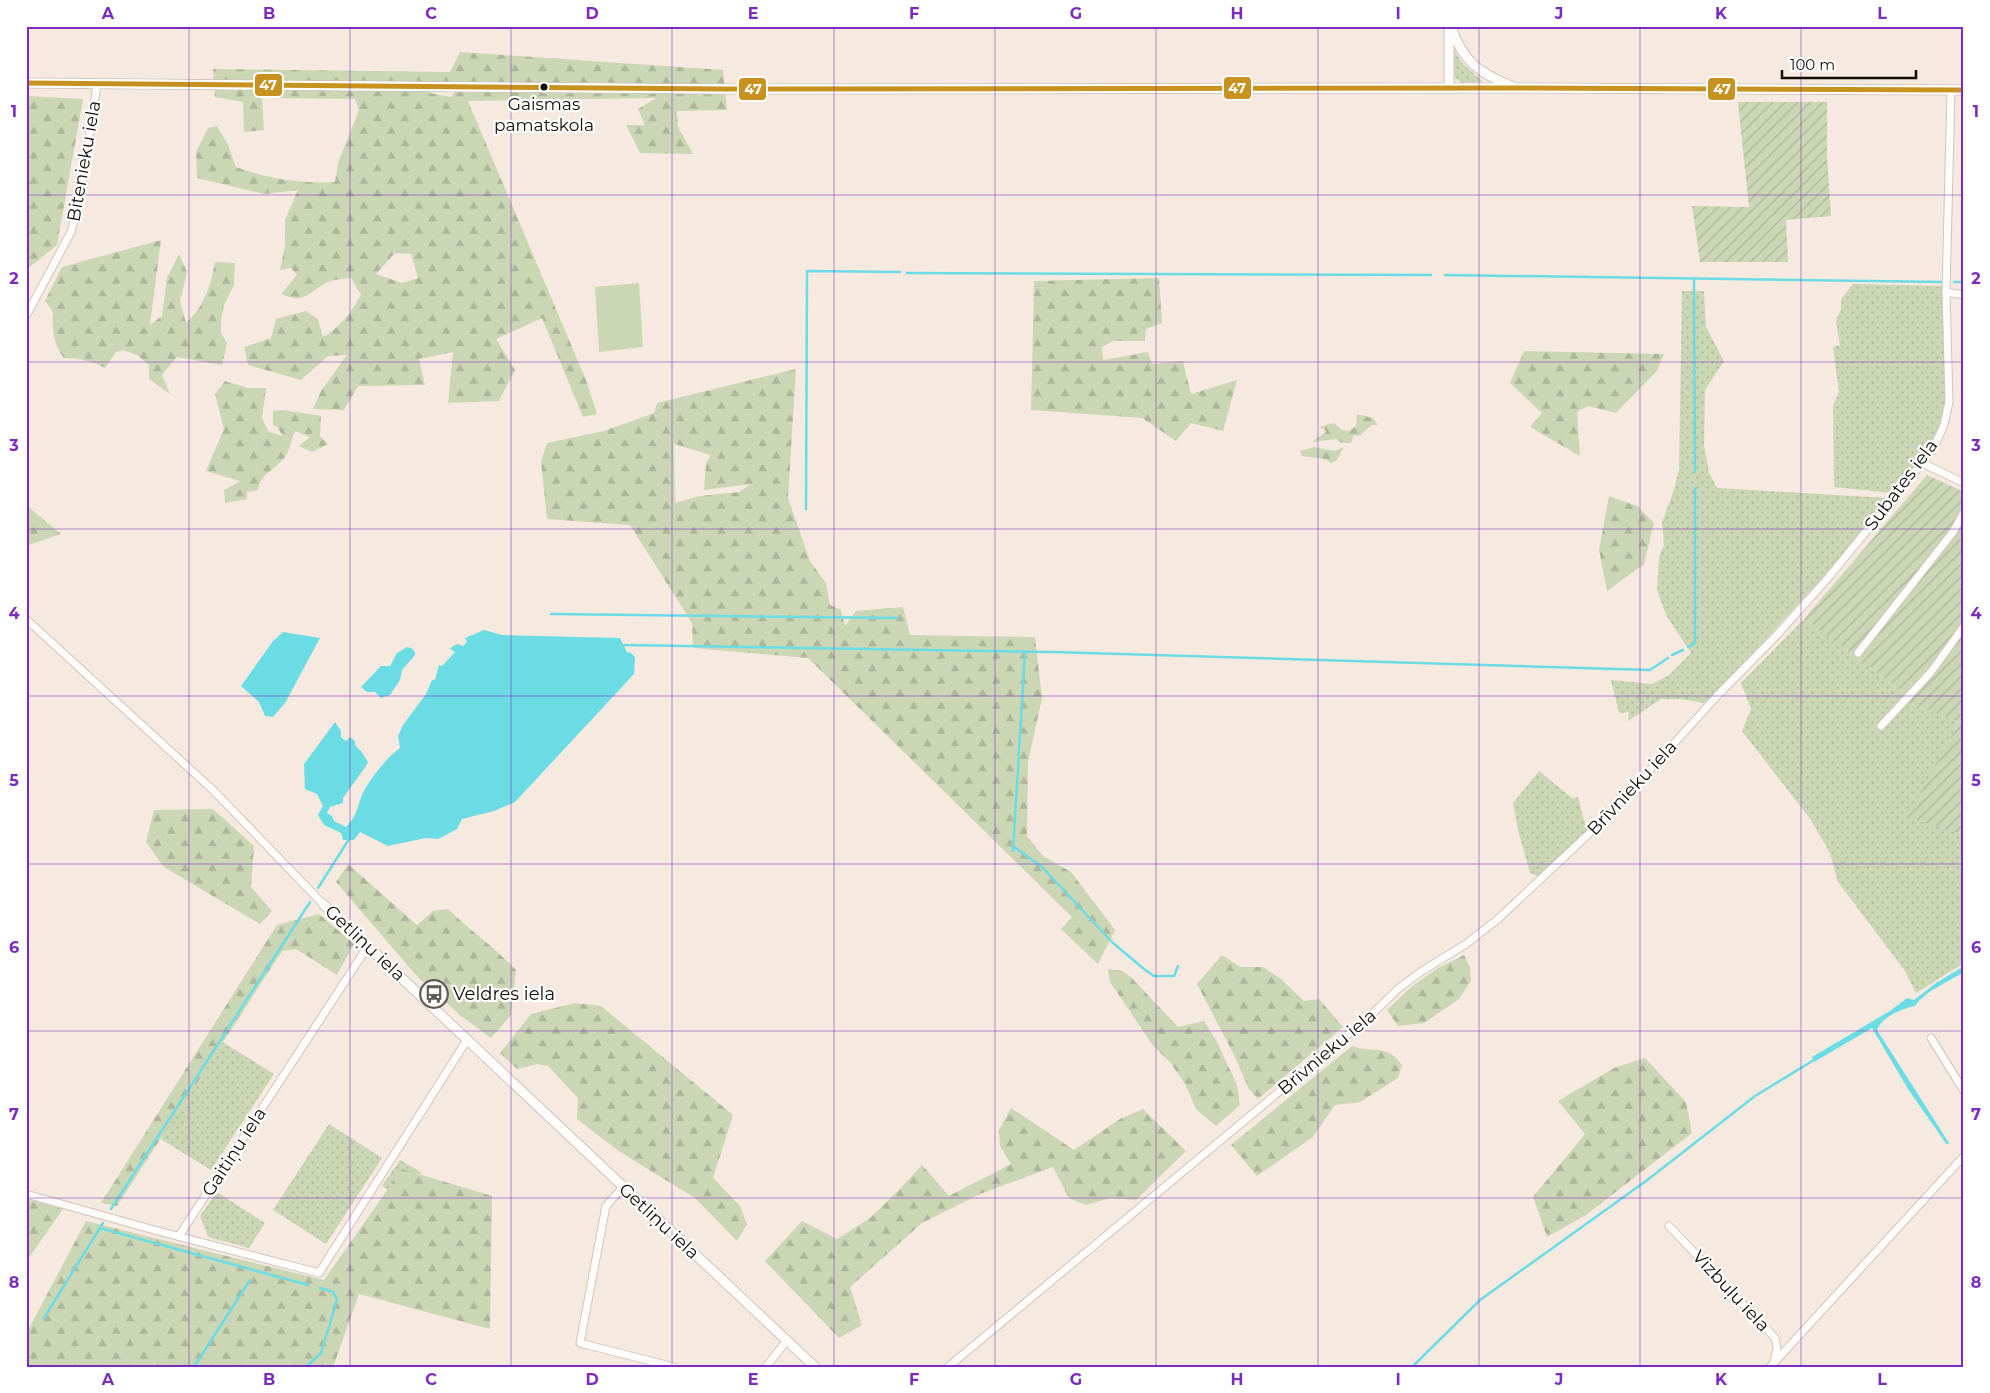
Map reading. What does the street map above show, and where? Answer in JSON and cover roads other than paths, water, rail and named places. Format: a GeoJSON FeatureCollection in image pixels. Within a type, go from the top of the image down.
{"type":"FeatureCollection","features":[{"type":"Feature","properties":{"kind":"street"},"geometry":{"type":"LineString","coordinates":[[1450,26],[1456,44],[1471,62],[1488,77],[1516,88]]}},
{"type":"Feature","properties":{"kind":"street"},"geometry":{"type":"LineString","coordinates":[[1449,88],[1450,26]]}},
{"type":"Feature","properties":{"kind":"street"},"geometry":{"type":"LineString","coordinates":[[26,83],[724,89],[1516,88],[1964,90]]}},
{"type":"Feature","properties":{"kind":"street","name":"Bitenieku iela"},"geometry":{"type":"LineString","coordinates":[[26,316],[71,232],[80,199],[97,85]]}},
{"type":"Feature","properties":{"kind":"street","name":"Subates iela"},"geometry":{"type":"LineString","coordinates":[[1691,724],[1775,637],[1828,578],[1922,463],[1944,425],[1949,402],[1946,292],[1951,90]]}},
{"type":"Feature","properties":{"kind":"street"},"geometry":{"type":"LineString","coordinates":[[1946,292],[1964,294]]}},
{"type":"Feature","properties":{"kind":"street"},"geometry":{"type":"LineString","coordinates":[[1922,463],[1964,484]]}},
{"type":"Feature","properties":{"kind":"street"},"geometry":{"type":"LineString","coordinates":[[1858,653],[1953,532],[1964,512]]}},
{"type":"Feature","properties":{"kind":"street","name":"Getliņu iela"},"geometry":{"type":"LineString","coordinates":[[26,620],[207,784],[323,904],[815,1367]]}},
{"type":"Feature","properties":{"kind":"street"},"geometry":{"type":"LineString","coordinates":[[1881,726],[1930,672],[1964,626]]}},
{"type":"Feature","properties":{"kind":"street","name":"Brīvnieku iela"},"geometry":{"type":"LineString","coordinates":[[948,1367],[1369,1017],[1399,988],[1422,970],[1466,944],[1498,919],[1611,813],[1691,724]]}},
{"type":"Feature","properties":{"kind":"street","name":"Gaitiņu iela"},"geometry":{"type":"LineString","coordinates":[[179,1236],[368,946]]}},
{"type":"Feature","properties":{"kind":"street"},"geometry":{"type":"LineString","coordinates":[[1931,1038],[1964,1091]]}},
{"type":"Feature","properties":{"kind":"street"},"geometry":{"type":"LineString","coordinates":[[26,1194],[319,1273],[467,1040]]}},
{"type":"Feature","properties":{"kind":"street"},"geometry":{"type":"LineString","coordinates":[[1772,1364],[1964,1156]]}},
{"type":"Feature","properties":{"kind":"street"},"geometry":{"type":"LineString","coordinates":[[624,1187],[606,1206],[580,1343],[674,1367]]}},
{"type":"Feature","properties":{"kind":"street","name":"Vizbuļu iela"},"geometry":{"type":"LineString","coordinates":[[1669,1226],[1775,1338],[1777,1348],[1772,1364]]}},
{"type":"Feature","properties":{"kind":"street"},"geometry":{"type":"LineString","coordinates":[[766,1367],[787,1340]]}},
{"type":"Feature","properties":{"kind":"water"},"geometry":{"type":"Polygon","coordinates":[[[484,630],[502,635],[620,638],[627,652],[635,657],[634,674],[515,802],[494,811],[462,819],[457,829],[438,839],[426,838],[388,846],[360,832],[354,840],[343,840],[341,833],[324,825],[318,815],[323,806],[317,794],[305,789],[304,764],[335,722],[341,731],[341,737],[346,741],[350,737],[355,741],[355,745],[368,762],[343,798],[343,803],[330,807],[327,813],[332,816],[334,821],[346,827],[355,815],[362,795],[369,783],[384,763],[400,748],[398,736],[403,725],[426,694],[432,680],[435,680],[439,665],[442,666],[455,652],[450,649],[458,644],[463,646],[467,642],[465,638],[484,630]]]}},
{"type":"Feature","properties":{"kind":"water"},"geometry":{"type":"Polygon","coordinates":[[[283,632],[320,638],[285,703],[273,717],[265,716],[259,702],[241,686],[273,641],[283,632]]]}},
{"type":"Feature","properties":{"kind":"water"},"geometry":{"type":"Polygon","coordinates":[[[407,647],[415,652],[415,655],[402,670],[400,680],[390,695],[381,698],[375,692],[367,692],[361,687],[381,666],[390,666],[397,653],[407,647]]]}},
{"type":"Feature","properties":{"kind":"water"},"geometry":{"type":"Polygon","coordinates":[[[1964,966],[1964,972],[1931,991],[1915,1006],[1898,1011],[1888,1017],[1879,1025],[1877,1030],[1949,1143],[1947,1145],[1908,1089],[1872,1028],[1814,1062],[1812,1057],[1890,1011],[1907,998],[1914,1000],[1936,983],[1964,966]]]}},
{"type":"Feature","properties":{"kind":"waterway"},"geometry":{"type":"LineString","coordinates":[[806,509],[807,271],[900,272]]}},
{"type":"Feature","properties":{"kind":"waterway"},"geometry":{"type":"LineString","coordinates":[[907,273],[1431,275]]}},
{"type":"Feature","properties":{"kind":"waterway"},"geometry":{"type":"LineString","coordinates":[[1445,275],[1942,282]]}},
{"type":"Feature","properties":{"kind":"waterway"},"geometry":{"type":"LineString","coordinates":[[1694,278],[1695,472]]}},
{"type":"Feature","properties":{"kind":"waterway"},"geometry":{"type":"LineString","coordinates":[[1954,282],[1964,282]]}},
{"type":"Feature","properties":{"kind":"waterway"},"geometry":{"type":"LineString","coordinates":[[1688,647],[1695,643],[1695,488]]}},
{"type":"Feature","properties":{"kind":"waterway"},"geometry":{"type":"LineString","coordinates":[[551,614],[897,618]]}},
{"type":"Feature","properties":{"kind":"waterway"},"geometry":{"type":"LineString","coordinates":[[623,645],[1054,652],[1650,670],[1668,658]]}},
{"type":"Feature","properties":{"kind":"waterway"},"geometry":{"type":"LineString","coordinates":[[1672,655],[1683,650]]}},
{"type":"Feature","properties":{"kind":"waterway"},"geometry":{"type":"LineString","coordinates":[[1013,851],[1025,652]]}},
{"type":"Feature","properties":{"kind":"waterway"},"geometry":{"type":"LineString","coordinates":[[318,888],[349,839]]}},
{"type":"Feature","properties":{"kind":"waterway"},"geometry":{"type":"LineString","coordinates":[[1013,846],[1042,867],[1113,943],[1144,969],[1154,976],[1174,976],[1178,966]]}},
{"type":"Feature","properties":{"kind":"waterway"},"geometry":{"type":"LineString","coordinates":[[111,1209],[310,902]]}},
{"type":"Feature","properties":{"kind":"waterway"},"geometry":{"type":"LineString","coordinates":[[1412,1367],[1480,1300],[1646,1181],[1755,1096],[1814,1060]]}},
{"type":"Feature","properties":{"kind":"waterway"},"geometry":{"type":"LineString","coordinates":[[44,1318],[103,1223]]}},
{"type":"Feature","properties":{"kind":"waterway"},"geometry":{"type":"LineString","coordinates":[[100,1228],[308,1285]]}},
{"type":"Feature","properties":{"kind":"waterway"},"geometry":{"type":"LineString","coordinates":[[194,1367],[250,1280]]}},
{"type":"Feature","properties":{"kind":"waterway"},"geometry":{"type":"LineString","coordinates":[[306,1367],[321,1353],[337,1300],[333,1292],[320,1288]]}},
{"type":"Feature","properties":{"kind":"place","name":"Gaismas pamatskola"},"geometry":{"type":"Point","coordinates":[544,87]}},
{"type":"Feature","properties":{"kind":"place","name":"Veldres iela"},"geometry":{"type":"Point","coordinates":[434,994]}}]}
